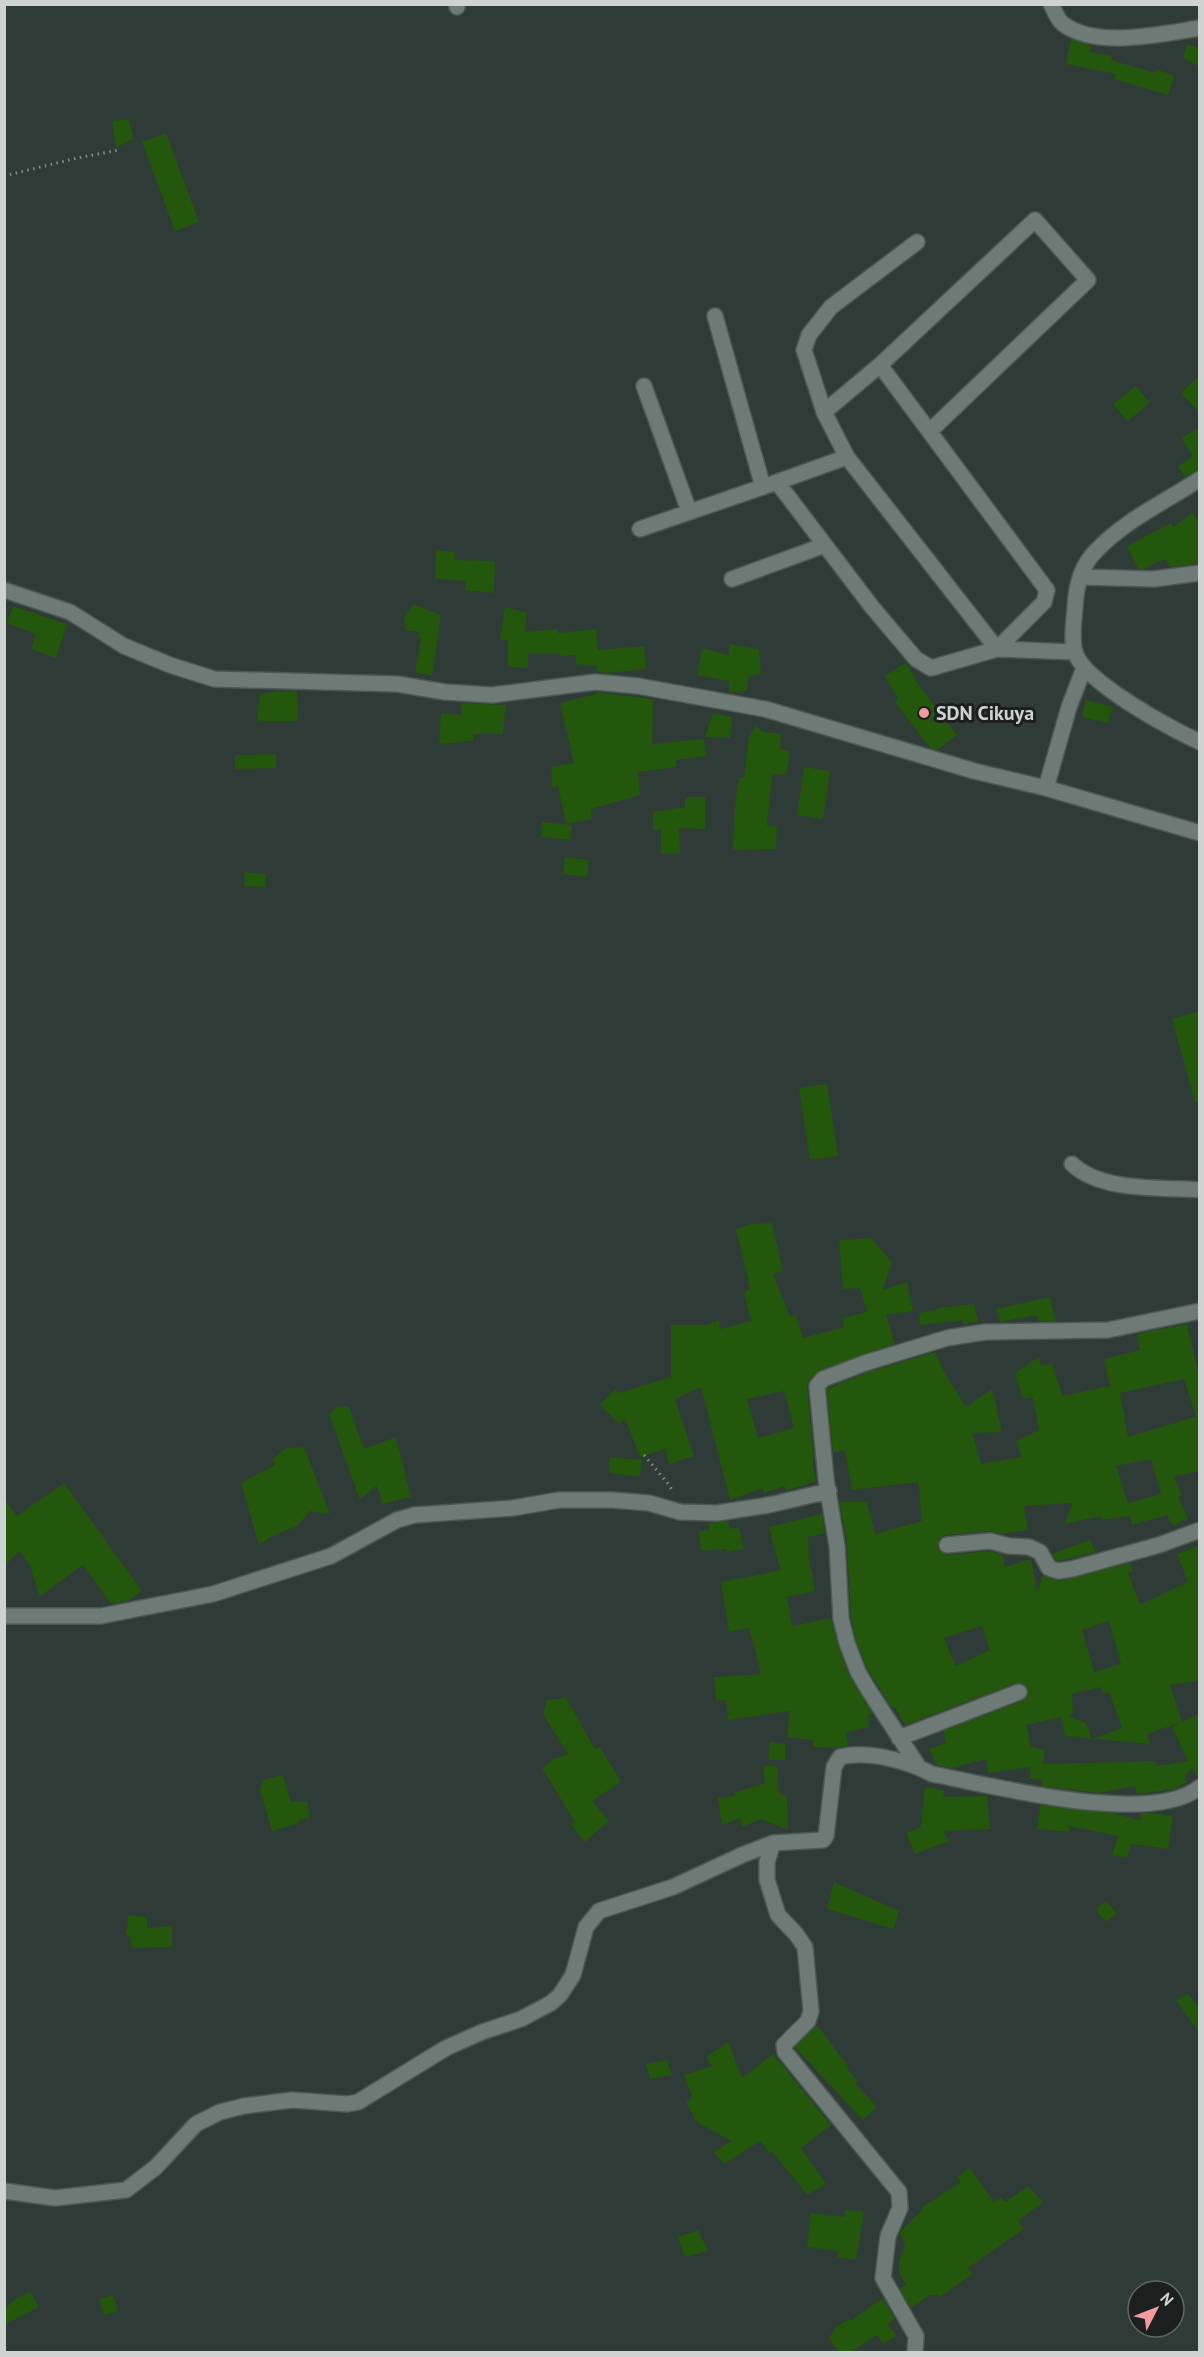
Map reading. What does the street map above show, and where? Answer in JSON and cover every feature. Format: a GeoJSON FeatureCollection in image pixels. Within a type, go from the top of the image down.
{"type":"FeatureCollection","features":[{"type":"Feature","properties":{"kind":"street"},"geometry":{"type":"LineString","coordinates":[[1051,4],[1062,24],[1095,38],[1138,37],[1200,28]]}},
{"type":"Feature","properties":{"kind":"street"},"geometry":{"type":"LineString","coordinates":[[824,411],[880,364],[1035,220],[1088,280],[930,431]]}},
{"type":"Feature","properties":{"kind":"street"},"geometry":{"type":"LineString","coordinates":[[917,242],[831,307],[809,335],[804,350],[824,411],[847,457],[997,649]]}},
{"type":"Feature","properties":{"kind":"street"},"geometry":{"type":"LineString","coordinates":[[714,316],[770,484],[825,545],[872,607],[916,659],[931,668],[997,649],[1075,652]]}},
{"type":"Feature","properties":{"kind":"street"},"geometry":{"type":"LineString","coordinates":[[880,364],[1047,591],[1044,602],[997,649]]}},
{"type":"Feature","properties":{"kind":"street"},"geometry":{"type":"LineString","coordinates":[[644,386],[689,511]]}},
{"type":"Feature","properties":{"kind":"street"},"geometry":{"type":"LineString","coordinates":[[640,529],[847,457]]}},
{"type":"Feature","properties":{"kind":"street"},"geometry":{"type":"LineString","coordinates":[[1200,479],[1129,522],[1094,553],[1083,569],[1075,602],[1075,652],[1084,668],[1104,685],[1177,732],[1200,742]]}},
{"type":"Feature","properties":{"kind":"street"},"geometry":{"type":"LineString","coordinates":[[732,579],[825,545]]}},
{"type":"Feature","properties":{"kind":"street"},"geometry":{"type":"LineString","coordinates":[[1080,577],[1154,579],[1200,573]]}},
{"type":"Feature","properties":{"kind":"street"},"geometry":{"type":"LineString","coordinates":[[4,590],[70,612],[124,646],[170,665],[214,679],[397,684],[445,692],[483,695],[595,682],[638,686],[765,709],[974,771],[1200,833]]}},
{"type":"Feature","properties":{"kind":"street"},"geometry":{"type":"LineString","coordinates":[[1046,789],[1069,707],[1084,668]]}},
{"type":"Feature","properties":{"kind":"street"},"geometry":{"type":"LineString","coordinates":[[1072,1164],[1083,1174],[1098,1181],[1200,1190]]}},
{"type":"Feature","properties":{"kind":"street"},"geometry":{"type":"LineString","coordinates":[[918,1766],[858,1672],[847,1643],[841,1618],[837,1546],[817,1389],[823,1379],[947,1338],[985,1332],[1108,1330],[1200,1311]]}},
{"type":"Feature","properties":{"kind":"street"},"geometry":{"type":"LineString","coordinates":[[4,1616],[101,1616],[213,1594],[331,1556],[397,1520],[415,1515],[513,1508],[560,1500],[612,1500],[680,1512],[717,1513],[769,1505],[829,1491]]}},
{"type":"Feature","properties":{"kind":"street"},"geometry":{"type":"LineString","coordinates":[[947,1545],[990,1541],[1010,1546],[1029,1547],[1040,1552],[1049,1568],[1058,1571],[1159,1545],[1200,1530]]}},
{"type":"Feature","properties":{"kind":"street"},"geometry":{"type":"LineString","coordinates":[[899,1738],[1019,1692]]}},
{"type":"Feature","properties":{"kind":"street"},"geometry":{"type":"LineString","coordinates":[[4,2191],[55,2198],[126,2190],[156,2167],[196,2124],[220,2112],[244,2106],[292,2100],[347,2104],[358,2102],[446,2048],[482,2032],[521,2019],[551,2003],[560,1995],[573,1975],[586,1927],[599,1911],[674,1887],[773,1843],[823,1840],[826,1836],[834,1767],[840,1757],[853,1754],[896,1760],[918,1766],[932,1774],[1104,1805],[1166,1802],[1189,1795],[1200,1786]]}},
{"type":"Feature","properties":{"kind":"street"},"geometry":{"type":"LineString","coordinates":[[773,1843],[767,1862],[767,1880],[778,1915],[805,1947],[811,2011],[808,2021],[784,2046],[785,2052],[898,2192],[900,2208],[888,2236],[883,2278],[916,2336],[915,2352]]}},
{"type":"Feature","properties":{"kind":"path"},"geometry":{"type":"LineString","coordinates":[[4,176],[119,150]]}},
{"type":"Feature","properties":{"kind":"path"},"geometry":{"type":"LineString","coordinates":[[644,1455],[670,1486],[680,1512]]}},
{"type":"Feature","properties":{"kind":"building"},"geometry":{"type":"Polygon","coordinates":[[[1071,39],[1091,46],[1090,52],[1112,56],[1111,60],[1155,73],[1156,69],[1174,76],[1168,95],[1114,79],[1116,74],[1066,64],[1071,39]]]}},
{"type":"Feature","properties":{"kind":"building"},"geometry":{"type":"Polygon","coordinates":[[[1187,44],[1200,49],[1200,67],[1183,58],[1187,44]]]}},
{"type":"Feature","properties":{"kind":"building"},"geometry":{"type":"Polygon","coordinates":[[[129,119],[133,139],[116,148],[112,121],[129,119]]]}},
{"type":"Feature","properties":{"kind":"building"},"geometry":{"type":"Polygon","coordinates":[[[166,133],[199,222],[175,231],[142,142],[166,133]]]}},
{"type":"Feature","properties":{"kind":"building"},"geometry":{"type":"Polygon","coordinates":[[[1200,375],[1200,413],[1181,393],[1200,375]]]}},
{"type":"Feature","properties":{"kind":"building"},"geometry":{"type":"Polygon","coordinates":[[[1135,386],[1150,402],[1128,421],[1113,405],[1135,386]]]}},
{"type":"Feature","properties":{"kind":"building"},"geometry":{"type":"Polygon","coordinates":[[[1200,427],[1200,469],[1185,477],[1178,466],[1193,456],[1181,438],[1200,427]]]}},
{"type":"Feature","properties":{"kind":"building"},"geometry":{"type":"Polygon","coordinates":[[[1192,513],[1200,523],[1200,563],[1171,567],[1165,559],[1138,569],[1127,546],[1171,523],[1173,527],[1192,513]]]}},
{"type":"Feature","properties":{"kind":"building"},"geometry":{"type":"Polygon","coordinates":[[[436,550],[455,552],[455,560],[495,561],[494,593],[465,590],[466,581],[435,579],[436,550]]]}},
{"type":"Feature","properties":{"kind":"building"},"geometry":{"type":"Polygon","coordinates":[[[413,604],[441,615],[432,676],[415,672],[422,637],[418,637],[419,632],[406,630],[404,618],[413,604]]]}},
{"type":"Feature","properties":{"kind":"building"},"geometry":{"type":"Polygon","coordinates":[[[13,606],[67,624],[56,658],[31,649],[36,634],[7,623],[13,606]]]}},
{"type":"Feature","properties":{"kind":"building"},"geometry":{"type":"Polygon","coordinates":[[[505,607],[527,613],[525,632],[558,629],[558,633],[596,629],[598,650],[644,646],[646,669],[596,672],[597,666],[577,665],[575,655],[560,656],[559,654],[528,654],[528,668],[508,667],[508,640],[500,640],[505,607]]]}},
{"type":"Feature","properties":{"kind":"building"},"geometry":{"type":"Polygon","coordinates":[[[729,644],[759,649],[761,674],[748,677],[747,691],[729,693],[729,681],[697,675],[702,648],[729,655],[729,644]]]}},
{"type":"Feature","properties":{"kind":"building"},"geometry":{"type":"Polygon","coordinates":[[[906,662],[918,684],[957,735],[937,750],[930,748],[895,702],[898,699],[885,676],[906,662]]]}},
{"type":"Feature","properties":{"kind":"building"},"geometry":{"type":"Polygon","coordinates":[[[297,691],[298,721],[257,721],[260,694],[297,691]]]}},
{"type":"Feature","properties":{"kind":"building"},"geometry":{"type":"Polygon","coordinates":[[[596,692],[653,699],[652,744],[704,739],[706,756],[676,760],[676,767],[638,772],[640,795],[591,809],[592,819],[566,824],[558,786],[552,787],[551,767],[574,763],[560,703],[596,694],[596,692]]]}},
{"type":"Feature","properties":{"kind":"building"},"geometry":{"type":"Polygon","coordinates":[[[1086,700],[1113,707],[1108,723],[1082,717],[1086,700]]]}},
{"type":"Feature","properties":{"kind":"building"},"geometry":{"type":"Polygon","coordinates":[[[461,703],[506,705],[503,734],[473,734],[473,741],[439,744],[441,713],[462,715],[461,703]]]}},
{"type":"Feature","properties":{"kind":"building"},"geometry":{"type":"Polygon","coordinates":[[[713,713],[732,717],[730,738],[705,737],[713,713]]]}},
{"type":"Feature","properties":{"kind":"building"},"geometry":{"type":"Polygon","coordinates":[[[756,726],[762,732],[781,734],[780,748],[790,752],[786,775],[772,774],[767,826],[777,826],[776,849],[733,850],[735,804],[739,778],[744,778],[749,736],[756,726]]]}},
{"type":"Feature","properties":{"kind":"building"},"geometry":{"type":"Polygon","coordinates":[[[276,754],[276,768],[235,769],[235,755],[276,754]]]}},
{"type":"Feature","properties":{"kind":"building"},"geometry":{"type":"Polygon","coordinates":[[[804,767],[830,771],[823,819],[797,815],[804,767]]]}},
{"type":"Feature","properties":{"kind":"building"},"geometry":{"type":"Polygon","coordinates":[[[685,797],[705,797],[705,829],[679,828],[680,854],[661,854],[661,829],[653,830],[653,812],[685,807],[685,797]]]}},
{"type":"Feature","properties":{"kind":"building"},"geometry":{"type":"Polygon","coordinates":[[[542,822],[572,825],[570,840],[541,837],[542,822]]]}},
{"type":"Feature","properties":{"kind":"building"},"geometry":{"type":"Polygon","coordinates":[[[565,857],[589,860],[587,877],[563,874],[565,857]]]}},
{"type":"Feature","properties":{"kind":"building"},"geometry":{"type":"Polygon","coordinates":[[[245,872],[266,874],[265,887],[244,886],[245,872]]]}},
{"type":"Feature","properties":{"kind":"building"},"geometry":{"type":"Polygon","coordinates":[[[1200,1011],[1200,1102],[1195,1103],[1172,1019],[1200,1011]]]}},
{"type":"Feature","properties":{"kind":"building"},"geometry":{"type":"Polygon","coordinates":[[[827,1084],[838,1156],[810,1160],[799,1088],[827,1084]]]}},
{"type":"Feature","properties":{"kind":"building"},"geometry":{"type":"Polygon","coordinates":[[[772,1223],[783,1271],[773,1274],[790,1317],[796,1314],[803,1338],[844,1327],[842,1318],[867,1312],[860,1288],[843,1289],[839,1240],[871,1238],[892,1262],[883,1290],[907,1282],[913,1311],[886,1315],[895,1344],[820,1370],[809,1380],[807,1387],[814,1458],[812,1459],[816,1481],[786,1491],[785,1486],[764,1493],[763,1488],[730,1500],[701,1387],[675,1399],[694,1456],[669,1464],[665,1449],[640,1457],[625,1418],[619,1424],[600,1405],[615,1389],[619,1393],[671,1377],[671,1325],[707,1325],[719,1320],[720,1329],[751,1321],[744,1293],[750,1288],[736,1229],[751,1224],[772,1223]],[[784,1391],[747,1399],[758,1438],[794,1428],[784,1391]]]}},
{"type":"Feature","properties":{"kind":"building"},"geometry":{"type":"Polygon","coordinates":[[[1050,1297],[1056,1321],[1038,1321],[1037,1315],[1000,1322],[996,1309],[1050,1297]]]}},
{"type":"Feature","properties":{"kind":"building"},"geometry":{"type":"Polygon","coordinates":[[[974,1304],[978,1322],[963,1324],[963,1320],[920,1325],[919,1313],[937,1310],[937,1308],[974,1304]]]}},
{"type":"Feature","properties":{"kind":"building"},"geometry":{"type":"Polygon","coordinates":[[[1187,1324],[1200,1380],[1200,1471],[1174,1476],[1182,1495],[1178,1496],[1188,1519],[1172,1526],[1167,1515],[1132,1525],[1130,1516],[1101,1520],[1101,1516],[1064,1524],[1073,1503],[1024,1506],[1028,1530],[1001,1534],[989,1531],[946,1535],[941,1537],[937,1545],[939,1551],[947,1555],[989,1551],[1002,1554],[1005,1567],[1031,1559],[1037,1592],[1043,1575],[1059,1581],[1130,1563],[1133,1571],[1128,1573],[1139,1602],[1142,1604],[1188,1582],[1177,1554],[1200,1545],[1200,1680],[1170,1685],[1182,1722],[1200,1713],[1200,1777],[1197,1778],[1192,1768],[1185,1775],[1187,1782],[1174,1789],[1137,1794],[1135,1786],[1099,1793],[1042,1786],[1042,1780],[1030,1778],[1030,1767],[988,1773],[986,1759],[951,1768],[937,1765],[929,1749],[946,1743],[943,1731],[1022,1701],[1027,1698],[1028,1689],[1025,1684],[1016,1683],[905,1725],[895,1707],[892,1708],[867,1668],[856,1640],[851,1618],[847,1545],[840,1502],[867,1502],[875,1534],[922,1521],[918,1482],[852,1490],[845,1450],[833,1453],[827,1389],[868,1372],[935,1352],[944,1372],[966,1407],[992,1389],[1002,1432],[972,1433],[981,1464],[1022,1457],[1016,1441],[1039,1430],[1033,1397],[1023,1399],[1015,1373],[1039,1357],[1041,1366],[1052,1363],[1062,1396],[1110,1386],[1104,1359],[1140,1350],[1137,1334],[1187,1324]],[[1184,1379],[1120,1393],[1128,1437],[1196,1417],[1184,1379]],[[1151,1459],[1116,1466],[1128,1503],[1161,1494],[1151,1459]],[[1109,1621],[1082,1630],[1094,1672],[1121,1664],[1109,1621]],[[982,1626],[944,1638],[956,1666],[990,1650],[982,1626]],[[1101,1687],[1072,1694],[1073,1714],[1068,1716],[1086,1723],[1092,1739],[1065,1736],[1061,1717],[1026,1725],[1031,1747],[1045,1750],[1043,1764],[1155,1761],[1157,1766],[1188,1761],[1172,1727],[1179,1723],[1147,1734],[1150,1744],[1093,1739],[1122,1728],[1109,1692],[1103,1694],[1101,1687]]]}},
{"type":"Feature","properties":{"kind":"building"},"geometry":{"type":"Polygon","coordinates":[[[338,1406],[349,1407],[364,1449],[396,1437],[411,1497],[382,1504],[377,1485],[360,1500],[329,1414],[338,1406]]]}},
{"type":"Feature","properties":{"kind":"building"},"geometry":{"type":"Polygon","coordinates":[[[304,1447],[330,1514],[310,1511],[297,1526],[272,1536],[259,1545],[241,1483],[275,1465],[273,1459],[286,1448],[304,1447]]]}},
{"type":"Feature","properties":{"kind":"building"},"geometry":{"type":"Polygon","coordinates":[[[610,1457],[642,1460],[640,1477],[609,1473],[610,1457]]]}},
{"type":"Feature","properties":{"kind":"building"},"geometry":{"type":"Polygon","coordinates":[[[64,1483],[142,1591],[128,1601],[111,1604],[83,1565],[39,1597],[31,1568],[20,1551],[4,1566],[4,1498],[17,1516],[64,1483]]]}},
{"type":"Feature","properties":{"kind":"building"},"geometry":{"type":"Polygon","coordinates":[[[822,1514],[825,1533],[808,1537],[809,1559],[815,1591],[787,1597],[792,1626],[831,1618],[849,1676],[873,1714],[867,1716],[870,1727],[846,1732],[848,1746],[838,1748],[813,1747],[813,1740],[787,1737],[790,1711],[728,1720],[726,1700],[716,1701],[714,1677],[761,1674],[749,1628],[729,1632],[721,1582],[778,1571],[780,1569],[769,1527],[822,1514]]]}},
{"type":"Feature","properties":{"kind":"building"},"geometry":{"type":"Polygon","coordinates":[[[728,1521],[730,1529],[739,1527],[744,1549],[727,1552],[727,1549],[701,1551],[699,1531],[710,1530],[708,1523],[728,1521]]]}},
{"type":"Feature","properties":{"kind":"building"},"geometry":{"type":"Polygon","coordinates":[[[1090,1540],[1096,1552],[1059,1561],[1052,1554],[1090,1540]]]}},
{"type":"Feature","properties":{"kind":"building"},"geometry":{"type":"Polygon","coordinates":[[[566,1698],[595,1749],[600,1747],[621,1782],[592,1801],[609,1821],[585,1842],[571,1825],[575,1822],[542,1768],[553,1759],[568,1754],[543,1714],[547,1700],[566,1698]]]}},
{"type":"Feature","properties":{"kind":"building"},"geometry":{"type":"Polygon","coordinates":[[[770,1742],[785,1744],[785,1760],[768,1760],[770,1742]]]}},
{"type":"Feature","properties":{"kind":"building"},"geometry":{"type":"Polygon","coordinates":[[[763,1765],[777,1766],[779,1794],[787,1796],[788,1830],[761,1819],[742,1827],[740,1818],[722,1825],[718,1798],[735,1796],[734,1793],[765,1783],[763,1765]]]}},
{"type":"Feature","properties":{"kind":"building"},"geometry":{"type":"Polygon","coordinates":[[[283,1775],[291,1802],[307,1801],[310,1818],[272,1831],[260,1790],[263,1780],[283,1775]]]}},
{"type":"Feature","properties":{"kind":"building"},"geometry":{"type":"Polygon","coordinates":[[[925,1787],[944,1790],[943,1797],[987,1796],[990,1829],[943,1831],[949,1841],[915,1854],[906,1833],[921,1827],[925,1787]]]}},
{"type":"Feature","properties":{"kind":"building"},"geometry":{"type":"Polygon","coordinates":[[[1040,1805],[1113,1813],[1141,1821],[1140,1813],[1173,1816],[1168,1849],[1131,1844],[1127,1858],[1112,1855],[1118,1836],[1069,1826],[1069,1832],[1037,1829],[1040,1805]]]}},
{"type":"Feature","properties":{"kind":"building"},"geometry":{"type":"Polygon","coordinates":[[[834,1882],[899,1911],[893,1929],[827,1909],[834,1882]]]}},
{"type":"Feature","properties":{"kind":"building"},"geometry":{"type":"Polygon","coordinates":[[[1106,1901],[1117,1913],[1106,1922],[1096,1910],[1106,1901]]]}},
{"type":"Feature","properties":{"kind":"building"},"geometry":{"type":"Polygon","coordinates":[[[128,1915],[147,1917],[147,1928],[172,1926],[172,1947],[132,1948],[129,1935],[126,1934],[128,1915]]]}},
{"type":"Feature","properties":{"kind":"building"},"geometry":{"type":"Polygon","coordinates":[[[1188,1994],[1200,2009],[1200,2034],[1176,2000],[1188,1994]]]}},
{"type":"Feature","properties":{"kind":"building"},"geometry":{"type":"Polygon","coordinates":[[[817,2025],[858,2081],[855,2083],[877,2107],[863,2120],[795,2047],[817,2025]]]}},
{"type":"Feature","properties":{"kind":"building"},"geometry":{"type":"Polygon","coordinates":[[[728,2042],[742,2078],[773,2054],[831,2125],[801,2148],[826,2184],[807,2195],[772,2151],[770,2153],[760,2141],[724,2164],[714,2152],[731,2141],[697,2122],[686,2103],[692,2097],[684,2075],[712,2066],[706,2057],[728,2042]]]}},
{"type":"Feature","properties":{"kind":"building"},"geometry":{"type":"Polygon","coordinates":[[[667,2060],[672,2075],[650,2079],[646,2064],[667,2060]]]}},
{"type":"Feature","properties":{"kind":"building"},"geometry":{"type":"Polygon","coordinates":[[[970,2168],[994,2202],[1001,2197],[1005,2202],[1028,2186],[1043,2202],[1018,2221],[1024,2229],[968,2268],[973,2274],[941,2296],[930,2295],[911,2308],[900,2289],[906,2285],[899,2272],[899,2262],[905,2245],[900,2232],[922,2210],[921,2208],[961,2182],[957,2177],[970,2168]]]}},
{"type":"Feature","properties":{"kind":"building"},"geometry":{"type":"Polygon","coordinates":[[[845,2210],[864,2211],[856,2260],[837,2257],[839,2251],[807,2247],[811,2213],[844,2217],[845,2210]]]}},
{"type":"Feature","properties":{"kind":"building"},"geometry":{"type":"Polygon","coordinates":[[[698,2230],[708,2251],[685,2257],[678,2237],[698,2230]]]}},
{"type":"Feature","properties":{"kind":"building"},"geometry":{"type":"Polygon","coordinates":[[[30,2291],[39,2307],[4,2325],[4,2309],[30,2291]]]}},
{"type":"Feature","properties":{"kind":"building"},"geometry":{"type":"Polygon","coordinates":[[[113,2295],[118,2311],[104,2315],[99,2299],[113,2295]]]}},
{"type":"Feature","properties":{"kind":"building"},"geometry":{"type":"Polygon","coordinates":[[[883,2298],[895,2319],[888,2324],[896,2336],[883,2344],[877,2335],[851,2352],[839,2352],[829,2338],[836,2327],[849,2319],[850,2321],[883,2298]]]}},
{"type":"Feature","properties":{"kind":"place","name":"SDN Cikuya"},"geometry":{"type":"Point","coordinates":[924,713]}}]}
